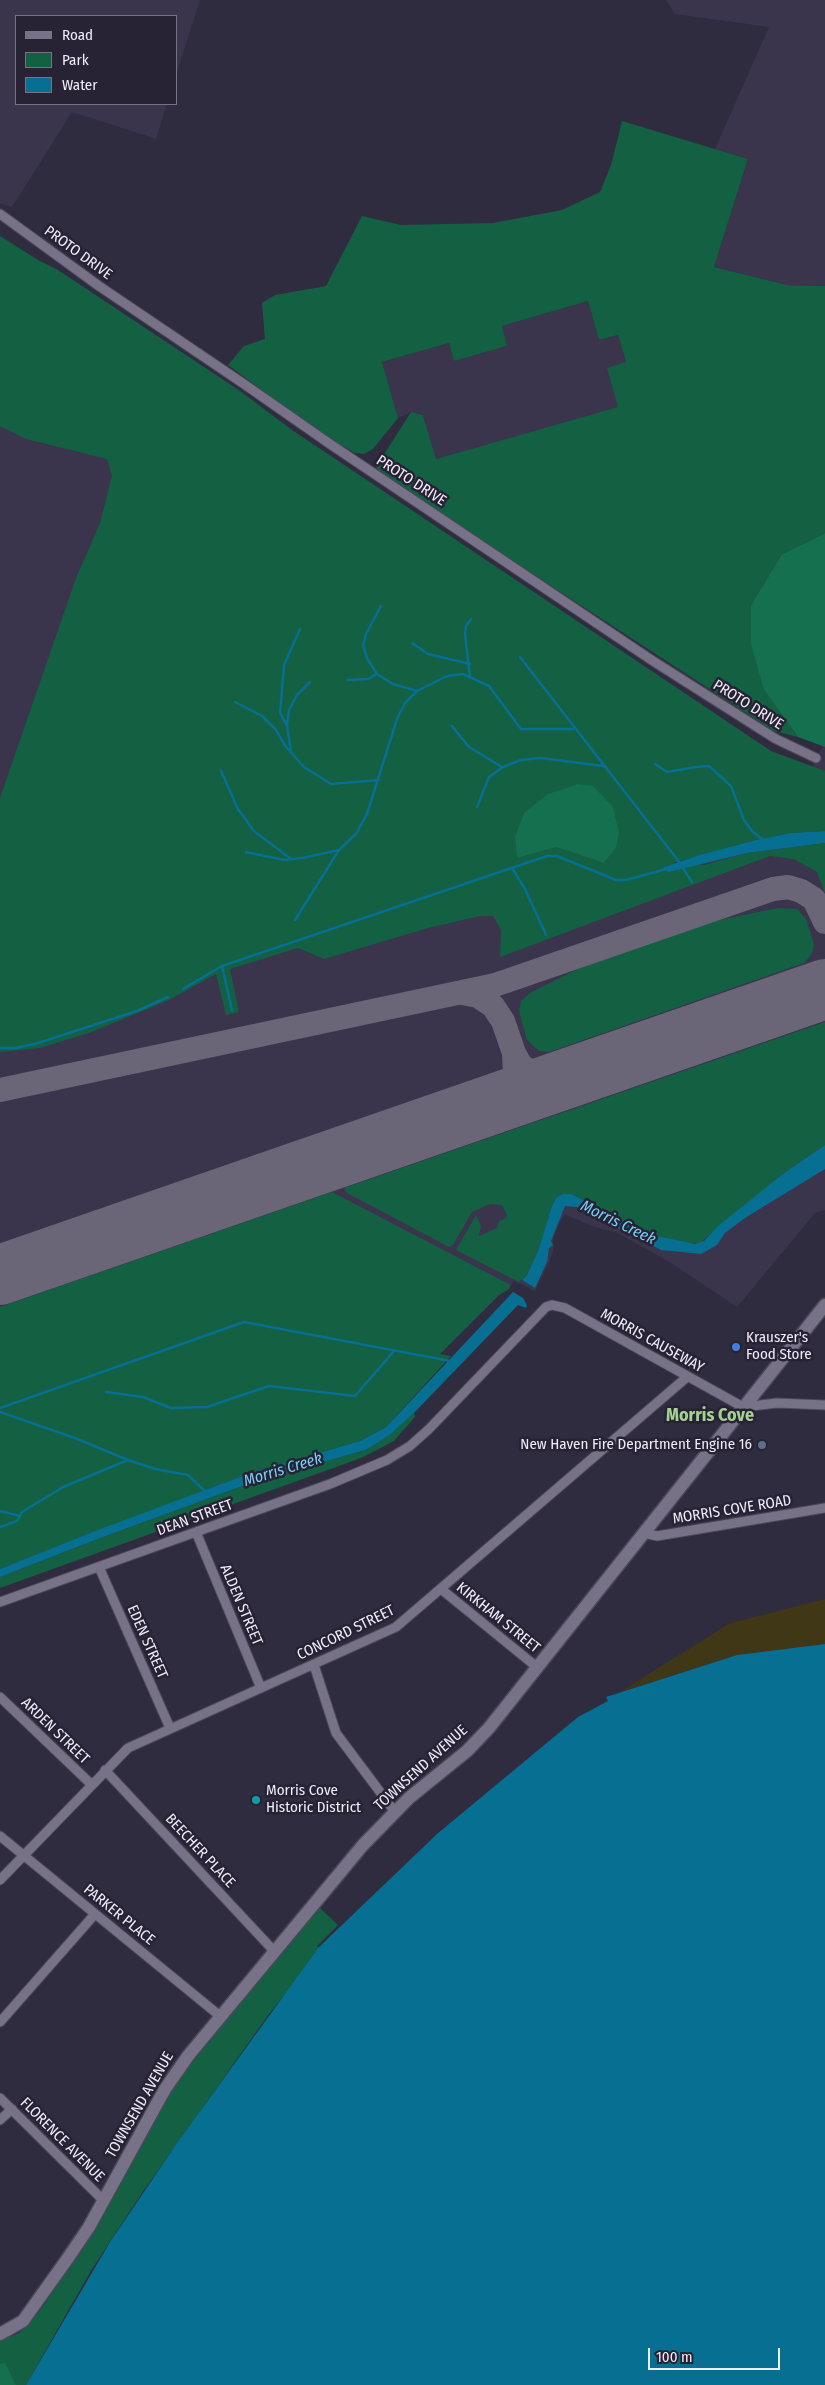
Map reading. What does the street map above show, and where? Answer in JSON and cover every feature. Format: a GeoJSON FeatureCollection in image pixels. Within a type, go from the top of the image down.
{"type":"FeatureCollection","features":[{"type":"Feature","properties":{"kind":"main road","name":"TOWNSEND AVENUE"},"geometry":{"type":"LineString","coordinates":[[0,2334],[23,2321],[36,2304],[89,2227],[169,2084],[188,2056],[220,2016],[341,1870],[395,1812],[476,1742],[538,1668],[825,1305]]}},
{"type":"Feature","properties":{"kind":"street","name":"PROTO DRIVE"},"geometry":{"type":"LineString","coordinates":[[0,214],[99,286],[638,651],[776,739],[816,758]]}},
{"type":"Feature","properties":{"kind":"street","name":"MORRIS CAUSEWAY"},"geometry":{"type":"LineString","coordinates":[[546,1307],[556,1305],[565,1308],[669,1364],[687,1377],[743,1407]]}},
{"type":"Feature","properties":{"kind":"street","name":"DEAN STREET"},"geometry":{"type":"LineString","coordinates":[[0,1602],[359,1474],[387,1460],[410,1446],[476,1381],[546,1307]]}},
{"type":"Feature","properties":{"kind":"street","name":"CONCORD STREET"},"geometry":{"type":"LineString","coordinates":[[0,1880],[105,1770],[135,1743],[396,1627],[687,1377]]}},
{"type":"Feature","properties":{"kind":"street"},"geometry":{"type":"LineString","coordinates":[[743,1407],[777,1403],[825,1405]]}},
{"type":"Feature","properties":{"kind":"street","name":"MORRIS COVE ROAD"},"geometry":{"type":"LineString","coordinates":[[644,1534],[657,1536],[825,1508]]}},
{"type":"Feature","properties":{"kind":"street","name":"ALDEN STREET"},"geometry":{"type":"LineString","coordinates":[[196,1532],[261,1688]]}},
{"type":"Feature","properties":{"kind":"street","name":"EDEN STREET"},"geometry":{"type":"LineString","coordinates":[[99,1567],[170,1728]]}},
{"type":"Feature","properties":{"kind":"street","name":"KIRKHAM STREET"},"geometry":{"type":"LineString","coordinates":[[441,1589],[538,1668]]}},
{"type":"Feature","properties":{"kind":"street"},"geometry":{"type":"LineString","coordinates":[[314,1665],[336,1733],[395,1812]]}},
{"type":"Feature","properties":{"kind":"street","name":"ARDEN STREET"},"geometry":{"type":"LineString","coordinates":[[0,1697],[92,1785]]}},
{"type":"Feature","properties":{"kind":"street","name":"BEECHER PLACE"},"geometry":{"type":"LineString","coordinates":[[105,1770],[274,1951]]}},
{"type":"Feature","properties":{"kind":"street","name":"PARKER PLACE"},"geometry":{"type":"LineString","coordinates":[[0,1836],[220,2016]]}},
{"type":"Feature","properties":{"kind":"street"},"geometry":{"type":"LineString","coordinates":[[0,2022],[95,1914]]}},
{"type":"Feature","properties":{"kind":"street","name":"FLORENCE AVENUE"},"geometry":{"type":"LineString","coordinates":[[0,2098],[104,2201]]}},
{"type":"Feature","properties":{"kind":"street"},"geometry":{"type":"LineString","coordinates":[[0,2120],[12,2109]]}},
{"type":"Feature","properties":{"kind":"shaded area"},"geometry":{"type":"Polygon","coordinates":[[[0,0],[200,0],[178,69],[178,15],[15,15],[15,105],[167,105],[156,139],[72,112],[12,207],[0,203],[0,0]]]}},
{"type":"Feature","properties":{"kind":"shaded area"},"geometry":{"type":"Polygon","coordinates":[[[666,0],[825,0],[825,286],[787,285],[714,267],[748,160],[715,149],[769,27],[675,14],[666,0]]]}},
{"type":"Feature","properties":{"kind":"shaded area"},"geometry":{"type":"Polygon","coordinates":[[[0,236],[58,270],[240,391],[292,430],[771,751],[812,767],[825,741],[825,1210],[815,1213],[737,1307],[671,1263],[618,1233],[594,1227],[565,1214],[557,1228],[553,1241],[554,1249],[548,1265],[535,1291],[514,1281],[509,1289],[499,1295],[439,1354],[210,1486],[204,1502],[208,1513],[0,1588],[0,236]]]}},
{"type":"Feature","properties":{"kind":"shaded area"},"geometry":{"type":"Polygon","coordinates":[[[588,301],[599,340],[618,335],[626,363],[608,368],[619,407],[436,459],[423,415],[411,412],[398,418],[382,362],[449,343],[454,361],[507,346],[502,326],[588,301]]]}},
{"type":"Feature","properties":{"kind":"green space"},"geometry":{"type":"Polygon","coordinates":[[[622,121],[748,159],[714,267],[787,285],[825,286],[825,533],[782,554],[751,605],[764,690],[798,737],[774,731],[379,474],[376,467],[411,412],[423,415],[436,459],[618,407],[607,368],[626,362],[618,335],[599,340],[588,301],[502,326],[507,346],[454,361],[449,343],[382,362],[398,418],[373,449],[364,454],[355,453],[322,434],[228,365],[244,346],[265,339],[262,303],[275,295],[326,286],[362,216],[401,225],[493,223],[562,210],[600,192],[611,165],[622,121]]]}},
{"type":"Feature","properties":{"kind":"green space"},"geometry":{"type":"Polygon","coordinates":[[[0,236],[58,270],[240,391],[292,430],[771,751],[825,771],[825,831],[791,833],[756,840],[673,863],[704,865],[747,853],[825,843],[825,894],[817,872],[794,859],[770,856],[500,957],[501,930],[493,916],[480,916],[428,928],[324,959],[298,948],[230,969],[239,1012],[226,1015],[216,974],[169,1000],[89,1033],[40,1048],[0,1052],[0,798],[76,578],[100,523],[112,476],[107,459],[26,439],[0,426],[0,236]],[[556,847],[604,863],[616,848],[556,847]]]}},
{"type":"Feature","properties":{"kind":"green space"},"geometry":{"type":"Polygon","coordinates":[[[825,533],[825,747],[798,737],[764,690],[751,644],[751,605],[782,554],[825,533]]]}},
{"type":"Feature","properties":{"kind":"green space"},"geometry":{"type":"Polygon","coordinates":[[[578,784],[593,786],[613,807],[619,833],[616,848],[604,863],[556,847],[517,858],[515,837],[524,813],[548,794],[578,784]]]}},
{"type":"Feature","properties":{"kind":"green space"},"geometry":{"type":"Polygon","coordinates":[[[778,908],[797,909],[806,919],[814,944],[812,954],[804,963],[549,1052],[539,1051],[527,1040],[519,1011],[521,1001],[530,993],[588,964],[714,921],[778,908]]]}},
{"type":"Feature","properties":{"kind":"green space"},"geometry":{"type":"Polygon","coordinates":[[[825,1022],[825,1145],[784,1173],[700,1243],[687,1244],[657,1236],[571,1194],[562,1194],[556,1198],[552,1206],[538,1251],[527,1275],[519,1282],[456,1250],[476,1215],[481,1226],[479,1236],[497,1228],[499,1221],[506,1218],[507,1215],[502,1205],[490,1204],[472,1212],[453,1245],[449,1247],[347,1193],[344,1188],[825,1022]]]}},
{"type":"Feature","properties":{"kind":"green space"},"geometry":{"type":"Polygon","coordinates":[[[332,1192],[505,1282],[510,1285],[509,1289],[499,1295],[440,1354],[451,1356],[386,1427],[360,1441],[256,1471],[0,1569],[0,1307],[332,1192]]]}},
{"type":"Feature","properties":{"kind":"green space"},"geometry":{"type":"Polygon","coordinates":[[[414,1413],[415,1417],[394,1441],[361,1458],[0,1588],[0,1577],[103,1537],[259,1480],[366,1450],[390,1435],[414,1413]]]}},
{"type":"Feature","properties":{"kind":"green space"},"geometry":{"type":"Polygon","coordinates":[[[318,1906],[338,1925],[317,1946],[321,1950],[269,2014],[142,2193],[92,2269],[26,2385],[0,2385],[0,2341],[19,2333],[28,2326],[46,2302],[105,2212],[175,2084],[318,1906]]]}},
{"type":"Feature","properties":{"kind":"green space"},"geometry":{"type":"Polygon","coordinates":[[[5,2363],[16,2385],[0,2385],[0,2364],[5,2363]]]}},
{"type":"Feature","properties":{"kind":"sand"},"geometry":{"type":"Polygon","coordinates":[[[825,1599],[825,1644],[737,1655],[620,1692],[730,1623],[825,1599]]]}},
{"type":"Feature","properties":{"kind":"water"},"geometry":{"type":"Polygon","coordinates":[[[825,831],[825,843],[747,853],[669,872],[662,868],[696,856],[756,840],[791,833],[825,831]]]}},
{"type":"Feature","properties":{"kind":"water","name":"Morris Creek"},"geometry":{"type":"Polygon","coordinates":[[[825,1145],[825,1169],[745,1218],[725,1233],[717,1245],[701,1254],[661,1250],[625,1231],[594,1218],[577,1207],[565,1206],[551,1241],[553,1245],[549,1248],[547,1262],[535,1288],[522,1280],[527,1275],[538,1251],[552,1206],[556,1198],[562,1194],[571,1194],[657,1236],[695,1244],[704,1241],[718,1226],[784,1173],[825,1145]]]}},
{"type":"Feature","properties":{"kind":"water","name":"Morris Creek"},"geometry":{"type":"Polygon","coordinates":[[[513,1292],[523,1298],[527,1305],[526,1308],[518,1305],[414,1413],[390,1435],[366,1450],[259,1480],[0,1577],[0,1569],[98,1530],[256,1471],[360,1441],[386,1427],[513,1292]]]}},
{"type":"Feature","properties":{"kind":"water"},"geometry":{"type":"Polygon","coordinates":[[[825,1644],[825,2385],[26,2385],[110,2242],[177,2143],[319,1947],[437,1834],[578,1717],[608,1701],[606,1697],[737,1655],[825,1644]]]}},
{"type":"Feature","properties":{"kind":"waterway"},"geometry":{"type":"LineString","coordinates":[[381,606],[366,634],[363,646],[368,660],[377,674],[393,684],[417,691]]}},
{"type":"Feature","properties":{"kind":"waterway"},"geometry":{"type":"LineString","coordinates":[[470,677],[465,634],[466,626],[471,619]]}},
{"type":"Feature","properties":{"kind":"waterway"},"geometry":{"type":"LineString","coordinates":[[287,725],[280,713],[284,665],[300,629]]}},
{"type":"Feature","properties":{"kind":"waterway"},"geometry":{"type":"LineString","coordinates":[[412,643],[428,654],[470,664]]}},
{"type":"Feature","properties":{"kind":"waterway"},"geometry":{"type":"LineString","coordinates":[[520,657],[680,863]]}},
{"type":"Feature","properties":{"kind":"waterway"},"geometry":{"type":"LineString","coordinates":[[348,680],[368,679],[377,674]]}},
{"type":"Feature","properties":{"kind":"waterway"},"geometry":{"type":"LineString","coordinates":[[246,852],[284,860],[339,850],[356,834],[367,814],[397,719],[405,703],[417,691],[447,676],[463,674],[489,686],[521,729],[573,729]]}},
{"type":"Feature","properties":{"kind":"waterway"},"geometry":{"type":"LineString","coordinates":[[291,752],[287,725],[289,710],[297,695],[310,682]]}},
{"type":"Feature","properties":{"kind":"waterway"},"geometry":{"type":"LineString","coordinates":[[235,702],[262,716],[276,730],[286,747],[304,767],[331,784],[379,780]]}},
{"type":"Feature","properties":{"kind":"waterway"},"geometry":{"type":"LineString","coordinates":[[452,726],[469,747],[502,767]]}},
{"type":"Feature","properties":{"kind":"waterway"},"geometry":{"type":"LineString","coordinates":[[477,807],[489,777],[503,767],[521,760],[541,758],[603,766]]}},
{"type":"Feature","properties":{"kind":"waterway"},"geometry":{"type":"LineString","coordinates":[[655,764],[667,772],[709,766],[731,786],[744,820],[752,831],[763,840]]}},
{"type":"Feature","properties":{"kind":"waterway"},"geometry":{"type":"LineString","coordinates":[[221,771],[238,809],[254,831],[291,859]]}},
{"type":"Feature","properties":{"kind":"waterway"},"geometry":{"type":"LineString","coordinates":[[295,920],[339,850]]}},
{"type":"Feature","properties":{"kind":"waterway"},"geometry":{"type":"LineString","coordinates":[[183,989],[222,966],[547,856],[557,856],[616,880],[626,880],[666,869]]}},
{"type":"Feature","properties":{"kind":"waterway"},"geometry":{"type":"LineString","coordinates":[[512,868],[525,889],[546,935]]}},
{"type":"Feature","properties":{"kind":"waterway"},"geometry":{"type":"LineString","coordinates":[[683,868],[692,882]]}},
{"type":"Feature","properties":{"kind":"waterway"},"geometry":{"type":"LineString","coordinates":[[222,966],[232,1010]]}},
{"type":"Feature","properties":{"kind":"waterway"},"geometry":{"type":"LineString","coordinates":[[0,1048],[16,1048],[38,1043],[137,1011],[168,997]]}},
{"type":"Feature","properties":{"kind":"waterway"},"geometry":{"type":"LineString","coordinates":[[0,1408],[244,1322],[450,1361]]}},
{"type":"Feature","properties":{"kind":"waterway"},"geometry":{"type":"LineString","coordinates":[[106,1392],[143,1397],[171,1408],[207,1407],[269,1386],[355,1396],[394,1351]]}},
{"type":"Feature","properties":{"kind":"waterway"},"geometry":{"type":"LineString","coordinates":[[0,1412],[75,1438],[128,1460],[155,1469],[188,1475],[206,1492]]}},
{"type":"Feature","properties":{"kind":"waterway"},"geometry":{"type":"LineString","coordinates":[[0,1527],[17,1521],[22,1512],[63,1487],[128,1460]]}},
{"type":"Feature","properties":{"kind":"waterway"},"geometry":{"type":"LineString","coordinates":[[0,1511],[20,1516]]}},
{"type":"Feature","properties":{"kind":"taxiway"},"geometry":{"type":"LineString","coordinates":[[0,1090],[495,985],[773,889],[788,887],[801,891],[814,899],[825,922]]}},
{"type":"Feature","properties":{"kind":"taxiway"},"geometry":{"type":"LineString","coordinates":[[462,993],[478,996],[493,1006],[503,1021],[514,1053],[515,1075],[509,1088],[496,1103]]}},
{"type":"Feature","properties":{"kind":"taxiway"},"geometry":{"type":"LineString","coordinates":[[514,1053],[520,1064],[529,1072],[539,1077],[562,1080]]}},
{"type":"Feature","properties":{"kind":"runway"},"geometry":{"type":"LineString","coordinates":[[0,1275],[825,989]]}},
{"type":"Feature","properties":{"kind":"place","name":"Krauszer's Food Store"},"geometry":{"type":"Point","coordinates":[736,1347]}},
{"type":"Feature","properties":{"kind":"place","name":"New Haven Fire Department Engine 16"},"geometry":{"type":"Point","coordinates":[762,1445]}},
{"type":"Feature","properties":{"kind":"place","name":"Morris Cove Historic District"},"geometry":{"type":"Point","coordinates":[256,1800]}},
{"type":"Feature","properties":{"kind":"district","name":"Morris Cove"},"geometry":{"type":"Point","coordinates":[710,1416]}}]}
